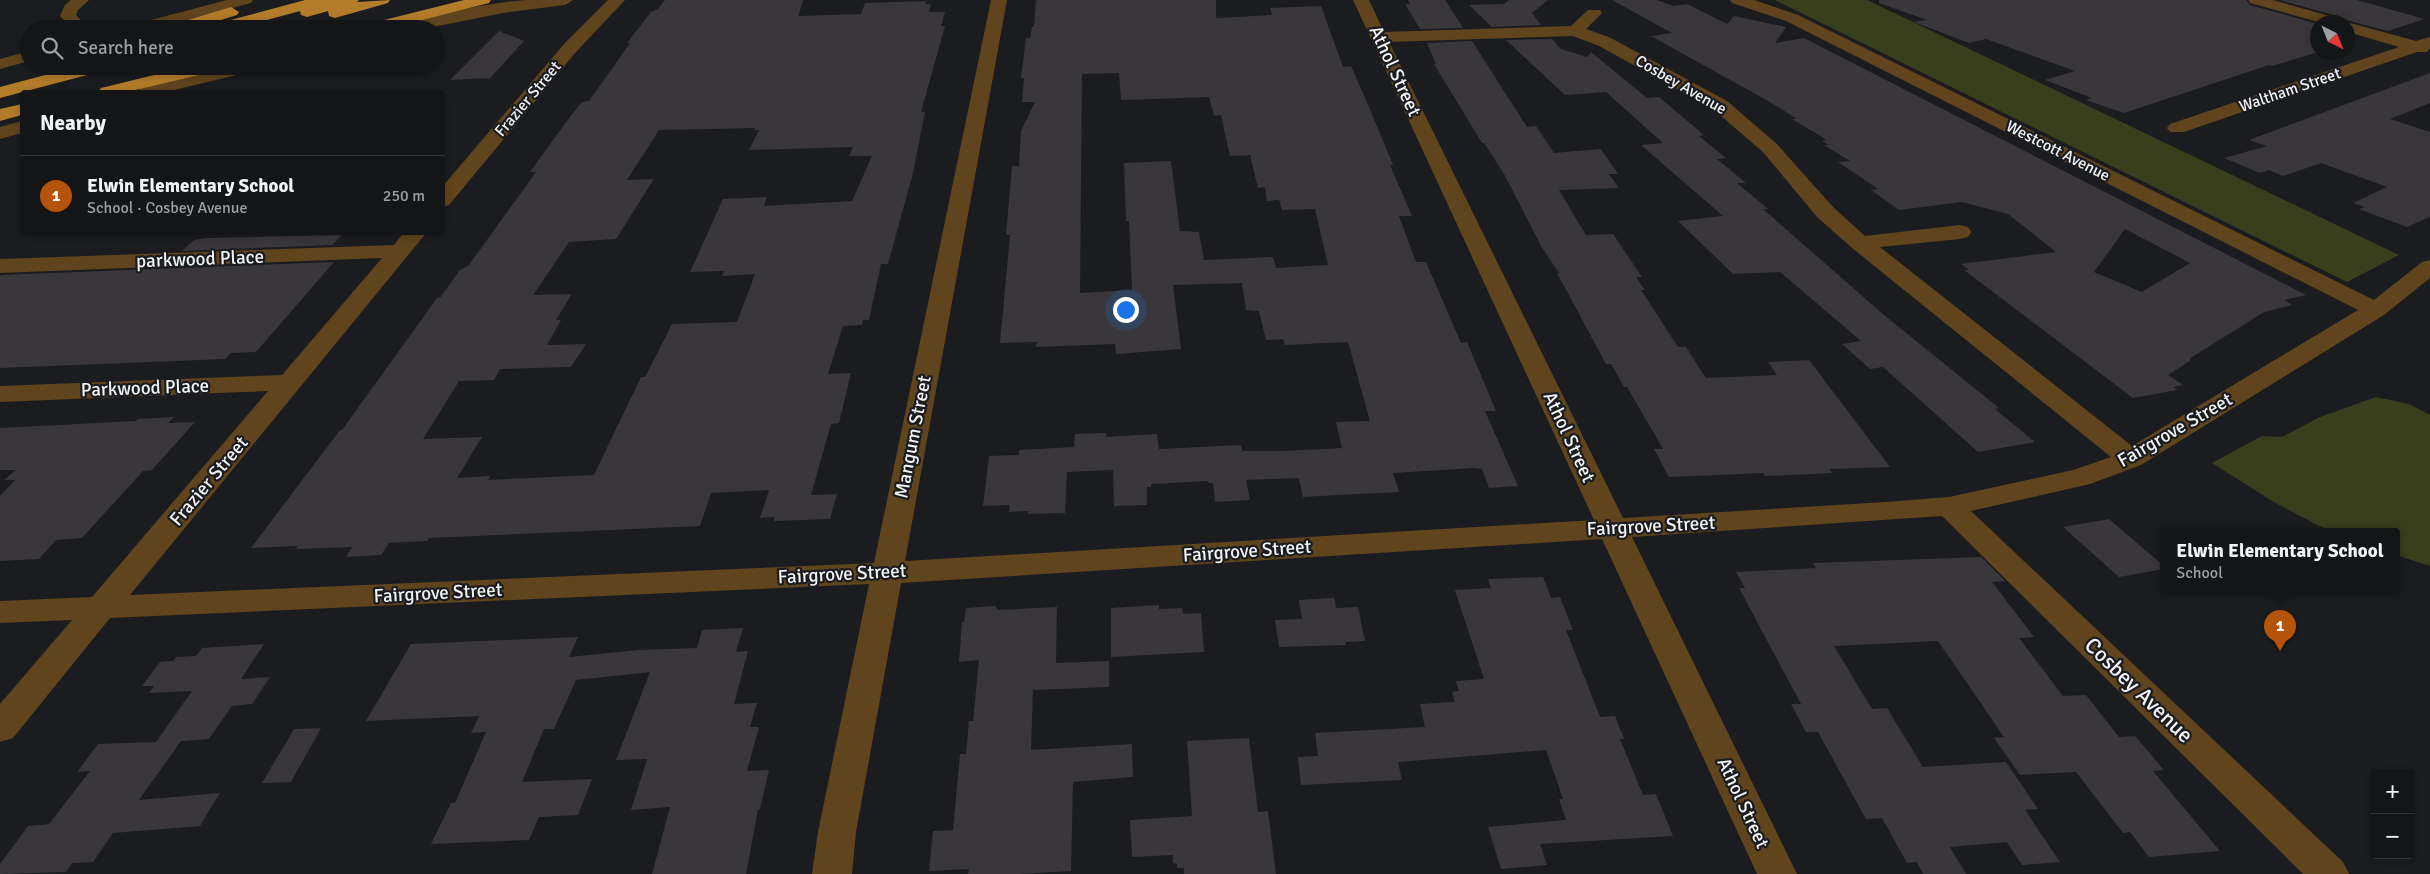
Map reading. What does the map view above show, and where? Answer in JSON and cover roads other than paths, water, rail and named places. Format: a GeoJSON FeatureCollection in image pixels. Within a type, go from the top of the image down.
{"type":"FeatureCollection","features":[{"type":"Feature","properties":{"kind":"highway"},"geometry":{"type":"LineString","coordinates":[[207,20],[279,0]]}},
{"type":"Feature","properties":{"kind":"highway"},"geometry":{"type":"LineString","coordinates":[[248,20],[323,0]]}},
{"type":"Feature","properties":{"kind":"highway"},"geometry":{"type":"LineString","coordinates":[[276,20],[351,0]]}},
{"type":"Feature","properties":{"kind":"highway"},"geometry":{"type":"LineString","coordinates":[[308,20],[382,0]]}},
{"type":"Feature","properties":{"kind":"highway"},"geometry":{"type":"LineString","coordinates":[[402,20],[483,0]]}},
{"type":"Feature","properties":{"kind":"highway"},"geometry":{"type":"LineString","coordinates":[[336,20],[399,3]]}},
{"type":"Feature","properties":{"kind":"highway"},"geometry":{"type":"LineString","coordinates":[[0,85],[31,75]]}},
{"type":"Feature","properties":{"kind":"highway"},"geometry":{"type":"LineString","coordinates":[[0,85],[37,75]]}},
{"type":"Feature","properties":{"kind":"highway"},"geometry":{"type":"LineString","coordinates":[[0,93],[81,75]]}},
{"type":"Feature","properties":{"kind":"highway"},"geometry":{"type":"LineString","coordinates":[[42,90],[89,75]]}},
{"type":"Feature","properties":{"kind":"highway"},"geometry":{"type":"LineString","coordinates":[[88,87],[132,75]]}},
{"type":"Feature","properties":{"kind":"highway"},"geometry":{"type":"LineString","coordinates":[[115,90],[177,75]]}},
{"type":"Feature","properties":{"kind":"highway"},"geometry":{"type":"LineString","coordinates":[[0,102],[20,97]]}},
{"type":"Feature","properties":{"kind":"highway"},"geometry":{"type":"LineString","coordinates":[[0,113],[20,106]]}},
{"type":"Feature","properties":{"kind":"highway"},"geometry":{"type":"LineString","coordinates":[[0,113],[20,110]]}},
{"type":"Feature","properties":{"kind":"street"},"geometry":{"type":"LineString","coordinates":[[72,20],[68,16],[71,8],[81,0]]}},
{"type":"Feature","properties":{"kind":"street"},"geometry":{"type":"LineString","coordinates":[[169,20],[246,0]]}},
{"type":"Feature","properties":{"kind":"street"},"geometry":{"type":"LineString","coordinates":[[441,20],[476,12],[565,0]]}},
{"type":"Feature","properties":{"kind":"street","name":"Frazier Street"},"geometry":{"type":"LineString","coordinates":[[445,197],[570,48],[616,0]]}},
{"type":"Feature","properties":{"kind":"street","name":"Mangum Street"},"geometry":{"type":"LineString","coordinates":[[832,874],[837,832],[886,573],[999,0]]}},
{"type":"Feature","properties":{"kind":"street","name":"Athol Street"},"geometry":{"type":"LineString","coordinates":[[1361,0],[1777,874]]}},
{"type":"Feature","properties":{"kind":"street","name":"Westcott Avenue"},"geometry":{"type":"LineString","coordinates":[[1738,0],[1792,18],[2376,310]]}},
{"type":"Feature","properties":{"kind":"street"},"geometry":{"type":"LineString","coordinates":[[2256,0],[2310,15]]}},
{"type":"Feature","properties":{"kind":"street"},"geometry":{"type":"LineString","coordinates":[[1575,31],[1594,13]]}},
{"type":"Feature","properties":{"kind":"street"},"geometry":{"type":"LineString","coordinates":[[2355,28],[2425,46]]}},
{"type":"Feature","properties":{"kind":"street","name":"Cosbey Avenue"},"geometry":{"type":"LineString","coordinates":[[1379,37],[1575,31],[1604,42],[1720,105],[1770,148],[1825,212],[1860,243],[2131,459]]}},
{"type":"Feature","properties":{"kind":"street","name":"Waltham Street"},"geometry":{"type":"LineString","coordinates":[[2178,128],[2425,46]]}},
{"type":"Feature","properties":{"kind":"street"},"geometry":{"type":"LineString","coordinates":[[0,64],[20,58]]}},
{"type":"Feature","properties":{"kind":"street"},"geometry":{"type":"LineString","coordinates":[[154,90],[215,75]]}},
{"type":"Feature","properties":{"kind":"street"},"geometry":{"type":"LineString","coordinates":[[0,133],[20,127]]}},
{"type":"Feature","properties":{"kind":"street"},"geometry":{"type":"LineString","coordinates":[[1860,243],[1960,232]]}},
{"type":"Feature","properties":{"kind":"street","name":"Frazier Street"},"geometry":{"type":"LineString","coordinates":[[0,728],[413,235]]}},
{"type":"Feature","properties":{"kind":"street","name":"parkwood Place"},"geometry":{"type":"LineString","coordinates":[[0,266],[400,251]]}},
{"type":"Feature","properties":{"kind":"street","name":"Fairgrove Street"},"geometry":{"type":"LineString","coordinates":[[0,612],[886,573],[1886,512],[1949,506],[2080,478],[2131,459],[2376,310],[2430,267]]}},
{"type":"Feature","properties":{"kind":"street","name":"Parkwood Place"},"geometry":{"type":"LineString","coordinates":[[0,394],[291,382]]}},
{"type":"Feature","properties":{"kind":"street","name":"Cosbey Avenue"},"geometry":{"type":"LineString","coordinates":[[1949,506],[2329,874]]}},
{"type":"Feature","properties":{"kind":"place","name":"Elwin Elementary School"},"geometry":{"type":"Point","coordinates":[2280,651]}}]}
